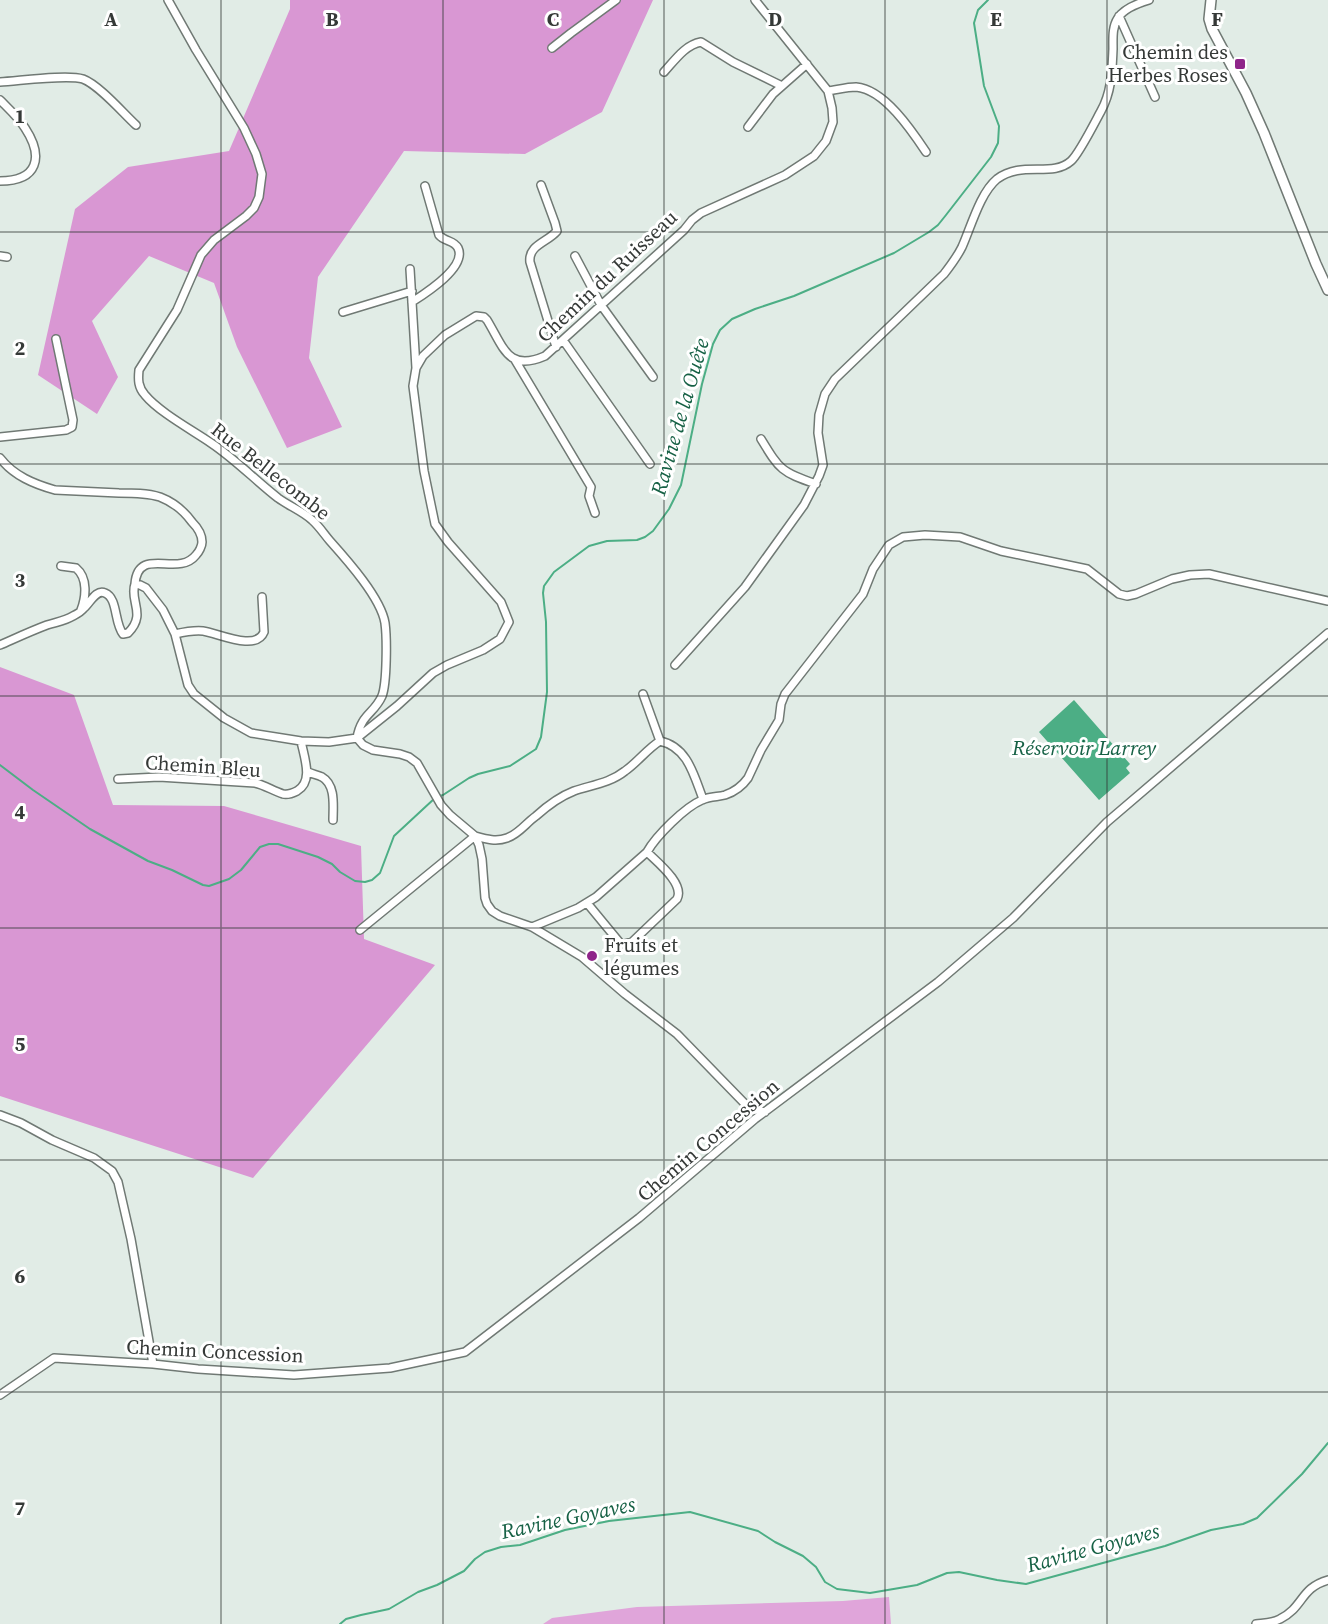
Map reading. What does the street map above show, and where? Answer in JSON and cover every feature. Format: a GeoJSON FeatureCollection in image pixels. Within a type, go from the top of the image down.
{"type":"FeatureCollection","features":[{"type":"Feature","properties":{"kind":"street","name":"Rue Bellecombe"},"geometry":{"type":"LineString","coordinates":[[168,0],[244,128],[262,174],[259,197],[254,208],[214,240],[201,255],[177,310],[139,370],[138,381],[143,394],[152,403],[214,445],[280,499],[312,519],[356,571],[379,606],[385,624],[384,686],[382,696],[359,726],[357,738]]}},
{"type":"Feature","properties":{"kind":"street"},"geometry":{"type":"LineString","coordinates":[[552,48],[615,0]]}},
{"type":"Feature","properties":{"kind":"street","name":"Chemin du Ruisseau"},"geometry":{"type":"LineString","coordinates":[[515,360],[532,362],[545,356],[700,213],[785,175],[814,156],[826,141],[833,122],[828,91],[755,0]]}},
{"type":"Feature","properties":{"kind":"street"},"geometry":{"type":"LineString","coordinates":[[675,665],[745,587],[804,505],[816,484],[823,465],[818,433],[819,415],[825,394],[835,378],[955,261],[987,191],[997,180],[1010,172],[1028,168],[1059,168],[1076,155],[1108,95],[1111,82],[1114,29],[1119,16],[1130,8],[1149,0]]}},
{"type":"Feature","properties":{"kind":"street"},"geometry":{"type":"LineString","coordinates":[[1211,0],[1209,10],[1212,29],[1264,133],[1328,290]]}},
{"type":"Feature","properties":{"kind":"street"},"geometry":{"type":"LineString","coordinates":[[1119,16],[1155,97]]}},
{"type":"Feature","properties":{"kind":"street"},"geometry":{"type":"LineString","coordinates":[[664,72],[685,50],[701,42],[733,62],[782,86]]}},
{"type":"Feature","properties":{"kind":"street"},"geometry":{"type":"LineString","coordinates":[[748,127],[773,94],[807,64]]}},
{"type":"Feature","properties":{"kind":"street"},"geometry":{"type":"LineString","coordinates":[[0,82],[71,77],[83,80],[94,85],[136,125]]}},
{"type":"Feature","properties":{"kind":"street"},"geometry":{"type":"LineString","coordinates":[[828,91],[856,87],[870,91],[905,121],[926,152]]}},
{"type":"Feature","properties":{"kind":"street"},"geometry":{"type":"LineString","coordinates":[[0,100],[25,128],[33,144],[34,160],[33,169],[28,175],[12,181],[0,181]]}},
{"type":"Feature","properties":{"kind":"street"},"geometry":{"type":"LineString","coordinates":[[541,185],[556,231],[552,237],[533,249],[529,255],[556,347]]}},
{"type":"Feature","properties":{"kind":"street"},"geometry":{"type":"LineString","coordinates":[[412,302],[435,287],[458,260],[459,252],[453,242],[444,240],[439,235],[425,186]]}},
{"type":"Feature","properties":{"kind":"street"},"geometry":{"type":"LineString","coordinates":[[575,256],[601,304],[653,377]]}},
{"type":"Feature","properties":{"kind":"street"},"geometry":{"type":"LineString","coordinates":[[135,584],[146,588],[163,610],[175,634],[188,685],[194,694],[224,718],[251,733],[301,741],[329,742],[357,738],[433,673],[483,650],[500,639],[509,622],[501,602],[435,524],[424,471],[413,386],[416,368],[410,268]]}},
{"type":"Feature","properties":{"kind":"street"},"geometry":{"type":"LineString","coordinates":[[343,312],[412,291]]}},
{"type":"Feature","properties":{"kind":"street"},"geometry":{"type":"LineString","coordinates":[[416,368],[423,356],[445,335],[476,316],[484,317],[506,352],[515,360],[591,487],[589,496],[595,513]]}},
{"type":"Feature","properties":{"kind":"street"},"geometry":{"type":"LineString","coordinates":[[0,437],[66,430],[72,427],[73,420],[56,339]]}},
{"type":"Feature","properties":{"kind":"street"},"geometry":{"type":"LineString","coordinates":[[563,340],[650,464]]}},
{"type":"Feature","properties":{"kind":"street"},"geometry":{"type":"LineString","coordinates":[[761,439],[783,470],[816,484]]}},
{"type":"Feature","properties":{"kind":"street"},"geometry":{"type":"LineString","coordinates":[[0,458],[15,473],[40,486],[55,490],[148,494],[171,502],[186,513],[197,527],[202,542],[195,557],[182,564],[150,563],[142,567],[136,575],[134,594],[137,612],[128,633],[123,634],[120,630],[111,597],[100,592],[78,614],[0,645]]}},
{"type":"Feature","properties":{"kind":"street"},"geometry":{"type":"LineString","coordinates":[[532,927],[596,897],[647,852],[661,833],[694,804],[703,799],[728,794],[748,778],[779,720],[781,704],[791,684],[863,594],[873,569],[885,550],[903,537],[925,535],[960,537],[1001,551],[1087,569],[1119,594],[1126,596],[1172,579],[1209,574],[1328,601]]}},
{"type":"Feature","properties":{"kind":"street"},"geometry":{"type":"LineString","coordinates":[[61,566],[76,568],[83,576],[84,601],[78,614]]}},
{"type":"Feature","properties":{"kind":"street"},"geometry":{"type":"LineString","coordinates":[[175,634],[202,631],[240,641],[259,639],[264,633],[262,597]]}},
{"type":"Feature","properties":{"kind":"street","name":"Chemin Concession"},"geometry":{"type":"LineString","coordinates":[[0,1395],[54,1358],[294,1375],[390,1368],[465,1352],[639,1218],[765,1112],[938,982],[1013,918],[1107,822],[1328,633]]}},
{"type":"Feature","properties":{"kind":"street"},"geometry":{"type":"LineString","coordinates":[[643,694],[660,741]]}},
{"type":"Feature","properties":{"kind":"street"},"geometry":{"type":"LineString","coordinates":[[357,738],[363,746],[409,757],[417,763],[441,805],[450,815],[475,836],[487,839],[499,840],[509,837],[573,792],[612,780],[660,741],[670,743],[681,752],[690,765],[703,799]]}},
{"type":"Feature","properties":{"kind":"street"},"geometry":{"type":"LineString","coordinates":[[301,741],[308,772],[323,777],[330,783],[333,820]]}},
{"type":"Feature","properties":{"kind":"street","name":"Chemin Bleu"},"geometry":{"type":"LineString","coordinates":[[118,779],[159,777],[255,783],[282,794],[288,794],[300,789],[308,772]]}},
{"type":"Feature","properties":{"kind":"street"},"geometry":{"type":"LineString","coordinates":[[475,836],[482,859],[485,898],[492,911],[532,927],[582,957],[677,1034],[750,1109],[765,1112]]}},
{"type":"Feature","properties":{"kind":"street"},"geometry":{"type":"LineString","coordinates":[[360,930],[475,836]]}},
{"type":"Feature","properties":{"kind":"street"},"geometry":{"type":"LineString","coordinates":[[587,903],[620,943],[632,942],[680,895],[673,879],[647,852]]}},
{"type":"Feature","properties":{"kind":"street"},"geometry":{"type":"LineString","coordinates":[[0,1115],[94,1158],[112,1171],[118,1182],[131,1239],[153,1364]]}},
{"type":"Feature","properties":{"kind":"street"},"geometry":{"type":"LineString","coordinates":[[1256,1624],[1278,1620],[1298,1605],[1314,1585],[1328,1580]]}},
{"type":"Feature","properties":{"kind":"shaded area"},"geometry":{"type":"Polygon","coordinates":[[[290,0],[653,0],[602,112],[525,154],[404,151],[318,277],[309,358],[342,427],[287,448],[237,347],[214,283],[149,256],[92,321],[118,377],[97,414],[38,375],[75,209],[128,167],[229,151],[290,9],[290,0]]]}},
{"type":"Feature","properties":{"kind":"shaded area"},"geometry":{"type":"Polygon","coordinates":[[[0,667],[74,695],[113,805],[224,806],[361,846],[364,939],[435,965],[253,1178],[0,1096],[0,667]]]}},
{"type":"Feature","properties":{"kind":"shaded area"},"geometry":{"type":"Polygon","coordinates":[[[889,1597],[891,1624],[543,1624],[552,1618],[637,1607],[843,1601],[889,1597]]]}},
{"type":"Feature","properties":{"kind":"water","name":"Réservoir Larrey"},"geometry":{"type":"Polygon","coordinates":[[[1074,700],[1130,764],[1126,768],[1130,773],[1099,800],[1039,732],[1074,700]]]}},
{"type":"Feature","properties":{"kind":"waterway","name":"Ravine de la Ouête"},"geometry":{"type":"LineString","coordinates":[[0,765],[90,829],[148,861],[203,885],[209,886],[229,879],[241,870],[260,847],[269,844],[278,844],[318,857],[355,881],[372,880],[380,873],[394,836],[435,798],[478,774],[510,766],[536,749],[541,737],[547,692],[544,586],[554,572],[589,546],[607,541],[637,540],[645,537],[653,531],[669,509],[681,485],[702,384],[713,344],[720,330],[732,319],[794,296],[894,253],[929,232],[938,225],[991,157],[998,143],[999,126],[984,86],[974,23],[978,10],[988,0]]}},
{"type":"Feature","properties":{"kind":"waterway","name":"Ravine Goyaves"},"geometry":{"type":"LineString","coordinates":[[340,1624],[346,1619],[389,1609],[418,1592],[464,1571],[485,1552],[520,1545],[565,1530],[609,1521],[690,1512],[758,1531],[803,1556],[816,1567],[825,1582],[837,1589],[870,1593],[917,1585],[947,1573],[959,1572],[1026,1584],[1165,1546],[1211,1530],[1243,1524],[1257,1518],[1302,1474],[1328,1443]]}},
{"type":"Feature","properties":{"kind":"place","name":"Chemin des Herbes Roses"},"geometry":{"type":"Point","coordinates":[1240,64]}},
{"type":"Feature","properties":{"kind":"place","name":"Fruits et légumes"},"geometry":{"type":"Point","coordinates":[592,956]}}]}
